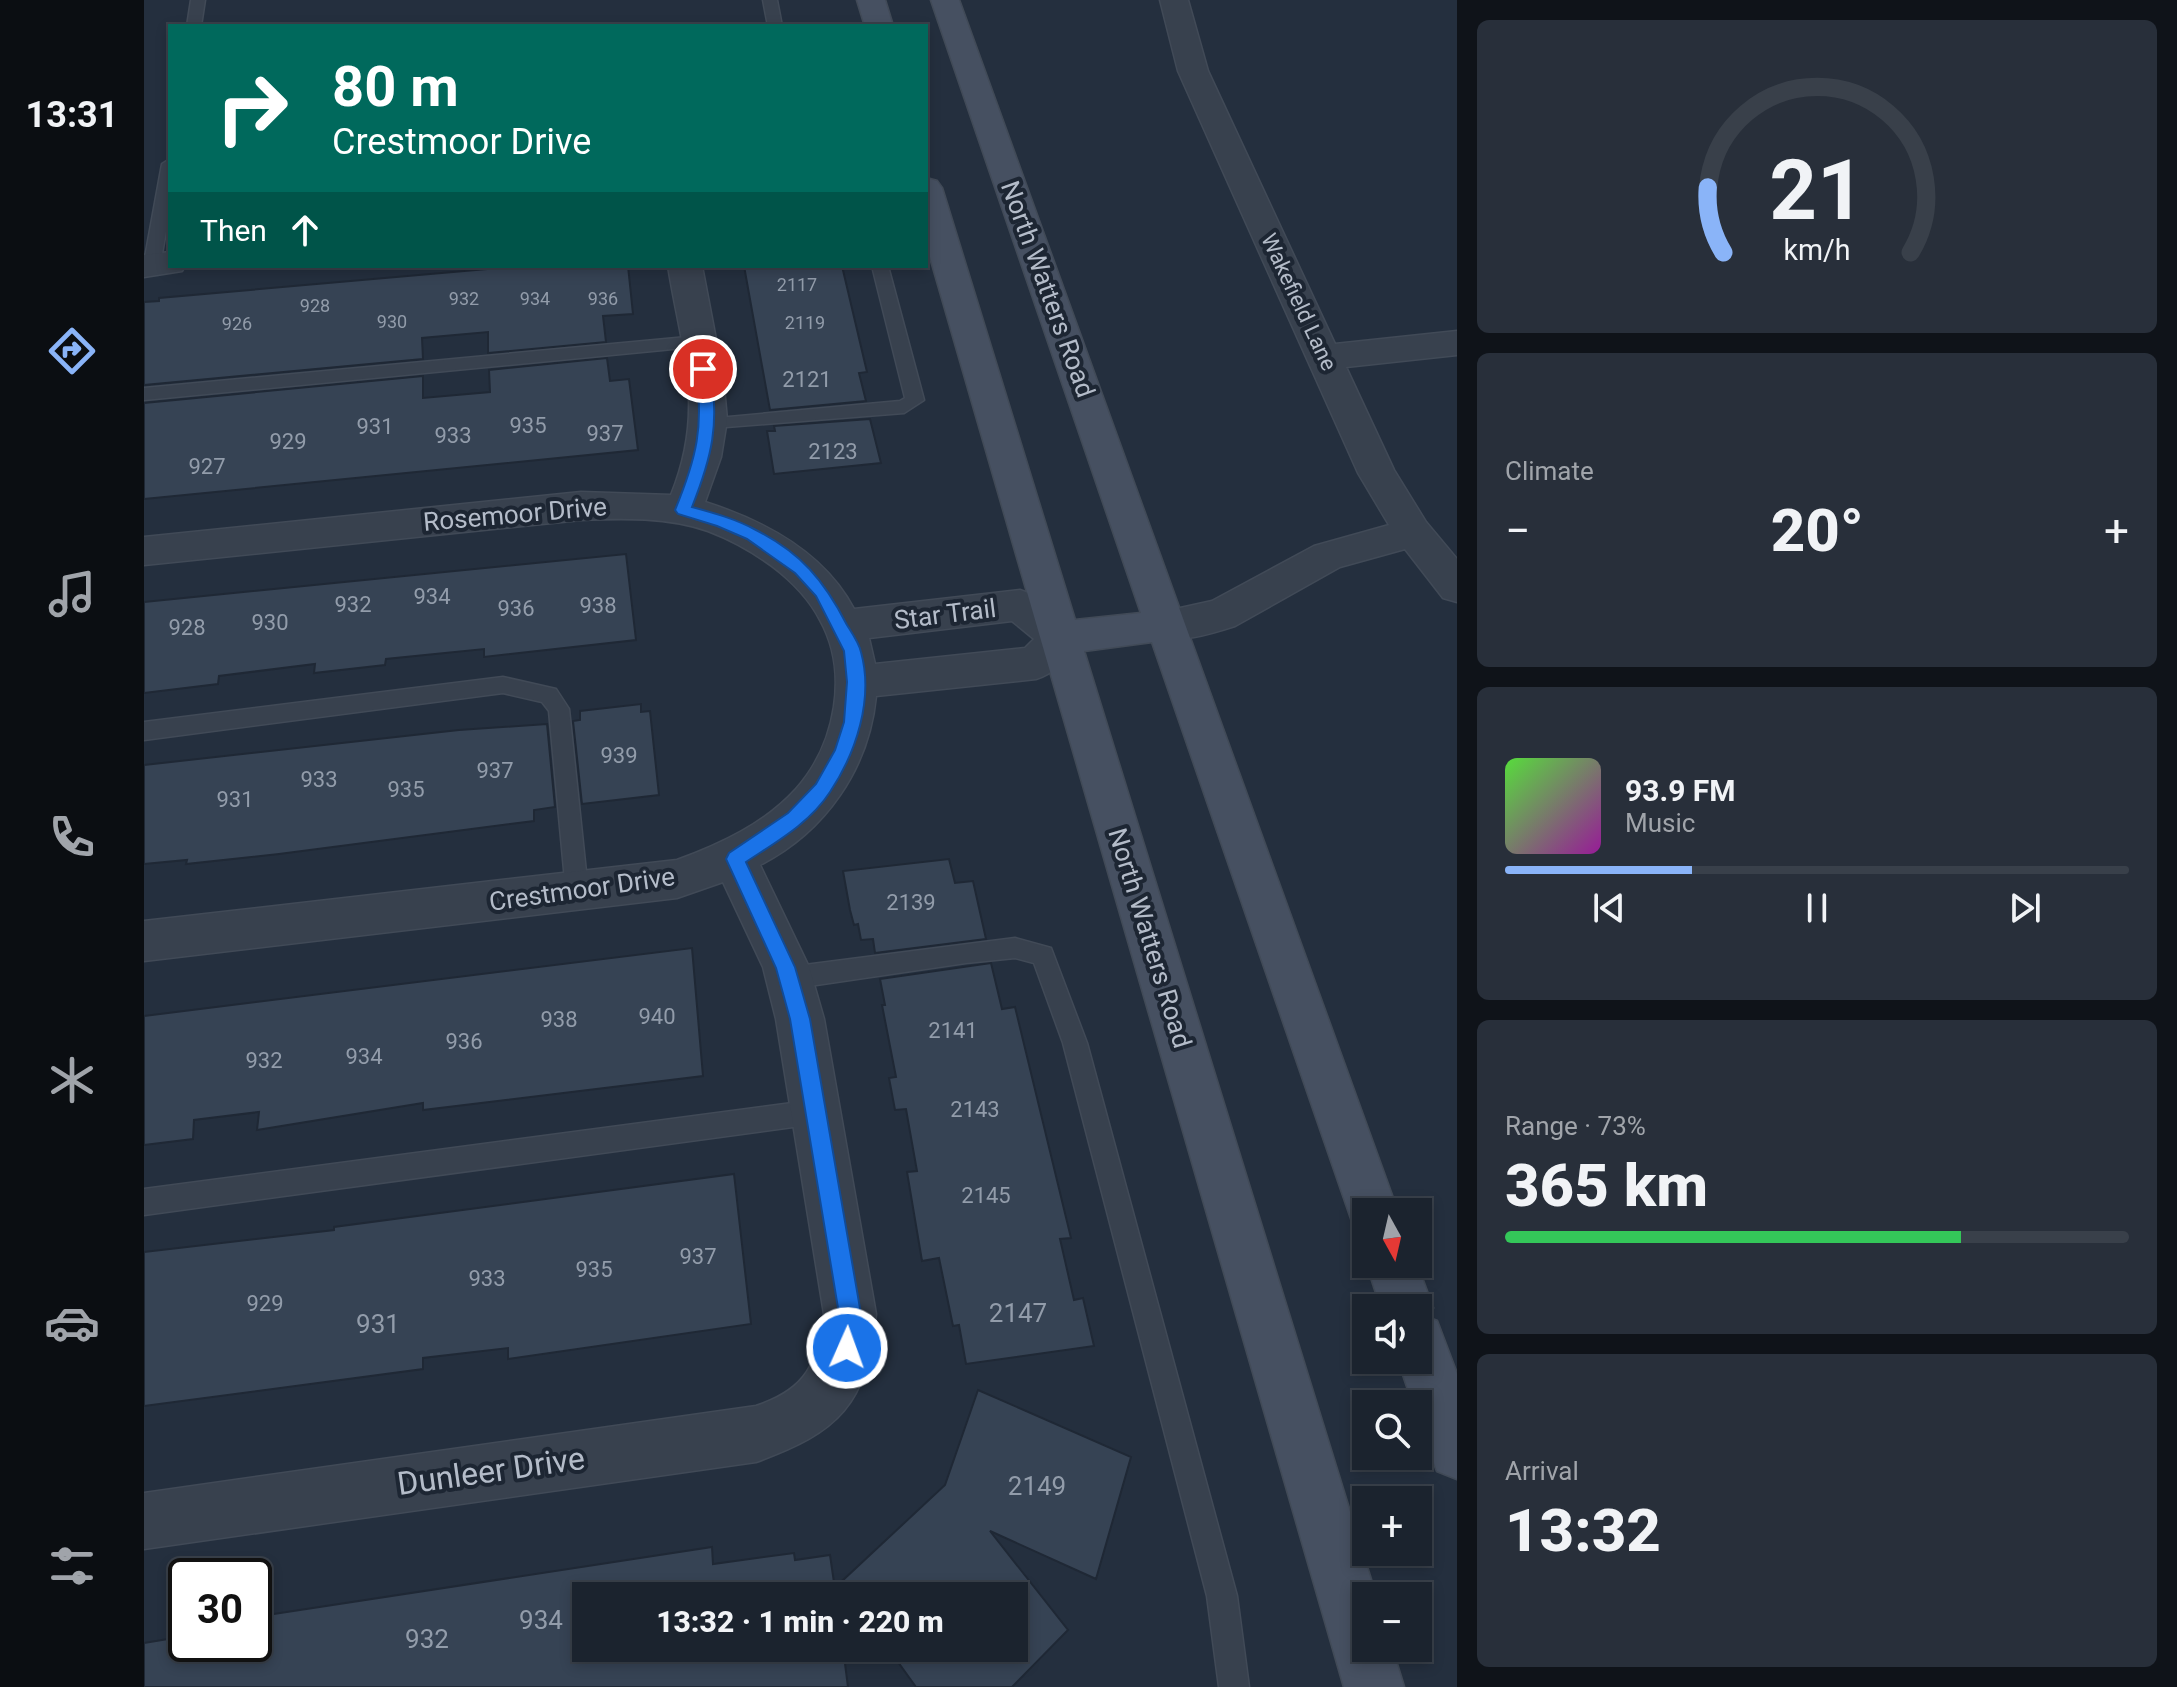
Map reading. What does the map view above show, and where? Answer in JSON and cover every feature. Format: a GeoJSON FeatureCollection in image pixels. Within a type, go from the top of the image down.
{"type":"FeatureCollection","features":[{"type":"Feature","properties":{"kind":"main road"},"geometry":{"type":"LineString","coordinates":[[871,0],[878,24]]}},
{"type":"Feature","properties":{"kind":"main road","name":"North Watters Road"},"geometry":{"type":"LineString","coordinates":[[945,0],[1368,1198]]}},
{"type":"Feature","properties":{"kind":"main road","name":"North Watters Road"},"geometry":{"type":"LineString","coordinates":[[928,195],[1374,1687]]}},
{"type":"Feature","properties":{"kind":"main road"},"geometry":{"type":"LineString","coordinates":[[1060,638],[1167,625]]}},
{"type":"Feature","properties":{"kind":"main road"},"geometry":{"type":"LineString","coordinates":[[1430,1374],[1457,1451]]}},
{"type":"Feature","properties":{"kind":"street","name":"Wakefield Lane"},"geometry":{"type":"LineString","coordinates":[[1174,0],[1193,71],[1377,473],[1413,532],[1457,587]]}},
{"type":"Feature","properties":{"kind":"street"},"geometry":{"type":"LineString","coordinates":[[683,510],[700,468],[708,397],[685,268]]}},
{"type":"Feature","properties":{"kind":"street"},"geometry":{"type":"LineString","coordinates":[[1324,357],[1457,343]]}},
{"type":"Feature","properties":{"kind":"street","name":"Rosemoor Drive"},"geometry":{"type":"LineString","coordinates":[[144,551],[581,506],[635,504],[683,510],[721,521],[752,535],[801,569],[822,592],[842,626]]}},
{"type":"Feature","properties":{"kind":"street"},"geometry":{"type":"LineString","coordinates":[[1167,625],[1221,615],[1328,556],[1413,532]]}},
{"type":"Feature","properties":{"kind":"street","name":"Star Trail"},"geometry":{"type":"LineString","coordinates":[[842,626],[1020,605],[1060,638]]}},
{"type":"Feature","properties":{"kind":"street","name":"Crestmoor Drive"},"geometry":{"type":"LineString","coordinates":[[144,941],[677,879],[735,859],[795,819],[822,789],[843,752],[852,722],[855,682],[853,651],[842,626]]}},
{"type":"Feature","properties":{"kind":"street"},"geometry":{"type":"LineString","coordinates":[[855,682],[1036,663],[1060,638]]}},
{"type":"Feature","properties":{"kind":"street","name":"Dunleer Drive"},"geometry":{"type":"LineString","coordinates":[[144,1521],[756,1434],[788,1424],[816,1405],[836,1379],[847,1348],[850,1314],[800,1019],[789,978],[735,859]]}},
{"type":"Feature","properties":{"kind":"lane"},"geometry":{"type":"LineString","coordinates":[[194,24],[198,0]]}},
{"type":"Feature","properties":{"kind":"lane"},"geometry":{"type":"LineString","coordinates":[[770,0],[775,24]]}},
{"type":"Feature","properties":{"kind":"lane"},"geometry":{"type":"LineString","coordinates":[[155,265],[168,177]]}},
{"type":"Feature","properties":{"kind":"lane"},"geometry":{"type":"LineString","coordinates":[[707,425],[904,407],[915,400],[881,268]]}},
{"type":"Feature","properties":{"kind":"lane"},"geometry":{"type":"LineString","coordinates":[[144,394],[698,342]]}},
{"type":"Feature","properties":{"kind":"lane"},"geometry":{"type":"LineString","coordinates":[[144,731],[503,685],[549,695],[559,709],[577,891]]}},
{"type":"Feature","properties":{"kind":"lane"},"geometry":{"type":"LineString","coordinates":[[789,978],[1015,948],[1043,955],[1075,1043],[1222,1596],[1234,1687]]}},
{"type":"Feature","properties":{"kind":"lane"},"geometry":{"type":"LineString","coordinates":[[144,1202],[815,1112]]}},
{"type":"Feature","properties":{"kind":"building"},"geometry":{"type":"Polygon","coordinates":[[[498,268],[628,268],[633,314],[603,316],[606,342],[488,353],[488,332],[422,338],[423,359],[144,385],[144,302],[159,301],[159,298],[498,268]]]}},
{"type":"Feature","properties":{"kind":"building"},"geometry":{"type":"Polygon","coordinates":[[[744,268],[842,268],[867,372],[859,373],[866,401],[770,410],[744,268]]]}},
{"type":"Feature","properties":{"kind":"building"},"geometry":{"type":"Polygon","coordinates":[[[607,358],[610,381],[629,379],[638,450],[144,499],[144,403],[423,376],[423,398],[490,392],[489,370],[607,358]]]}},
{"type":"Feature","properties":{"kind":"building"},"geometry":{"type":"Polygon","coordinates":[[[870,419],[881,463],[774,474],[767,431],[775,431],[774,426],[870,419]]]}},
{"type":"Feature","properties":{"kind":"building"},"geometry":{"type":"Polygon","coordinates":[[[626,554],[636,640],[484,657],[484,649],[386,659],[385,665],[314,673],[315,664],[219,676],[218,684],[144,693],[144,602],[626,554]]]}},
{"type":"Feature","properties":{"kind":"building"},"geometry":{"type":"Polygon","coordinates":[[[641,704],[641,712],[650,711],[659,795],[582,804],[573,721],[580,720],[580,711],[641,704]]]}},
{"type":"Feature","properties":{"kind":"building"},"geometry":{"type":"Polygon","coordinates":[[[547,724],[555,807],[534,810],[534,821],[279,854],[186,864],[187,860],[144,864],[144,765],[459,730],[547,724]]]}},
{"type":"Feature","properties":{"kind":"building"},"geometry":{"type":"Polygon","coordinates":[[[949,859],[955,883],[973,881],[986,939],[875,953],[873,939],[861,940],[858,924],[854,925],[843,871],[949,859]]]}},
{"type":"Feature","properties":{"kind":"building"},"geometry":{"type":"Polygon","coordinates":[[[692,948],[703,1076],[423,1110],[423,1103],[257,1130],[259,1112],[194,1120],[193,1139],[144,1145],[144,1016],[692,948]]]}},
{"type":"Feature","properties":{"kind":"building"},"geometry":{"type":"Polygon","coordinates":[[[991,963],[1002,1009],[1015,1007],[1071,1238],[1060,1239],[1074,1300],[1083,1298],[1094,1346],[966,1364],[959,1325],[953,1326],[939,1258],[922,1261],[907,1172],[917,1171],[906,1109],[895,1110],[889,1078],[896,1077],[880,979],[991,963]]]}},
{"type":"Feature","properties":{"kind":"building"},"geometry":{"type":"Polygon","coordinates":[[[734,1174],[751,1324],[508,1359],[508,1348],[423,1358],[423,1369],[144,1406],[144,1252],[334,1230],[334,1227],[734,1174]]]}},
{"type":"Feature","properties":{"kind":"building"},"geometry":{"type":"Polygon","coordinates":[[[978,1390],[1131,1457],[1096,1579],[990,1531],[1068,1630],[1012,1687],[916,1687],[898,1662],[1028,1662],[1028,1582],[841,1582],[945,1485],[978,1390]]]}},
{"type":"Feature","properties":{"kind":"building"},"geometry":{"type":"Polygon","coordinates":[[[712,1547],[713,1564],[794,1553],[795,1560],[830,1555],[834,1582],[572,1582],[572,1662],[845,1662],[848,1687],[144,1687],[144,1643],[168,1639],[168,1662],[272,1662],[272,1614],[712,1547]]]}},
{"type":"Feature","properties":{"kind":"route"},"geometry":{"type":"LineString","coordinates":[[703,369],[708,397],[708,436],[700,468],[683,510],[721,521],[752,535],[801,569],[822,592],[853,651],[855,682],[852,722],[843,752],[822,789],[795,819],[735,859],[786,967],[800,1019],[850,1314],[847,1348]]}}]}
